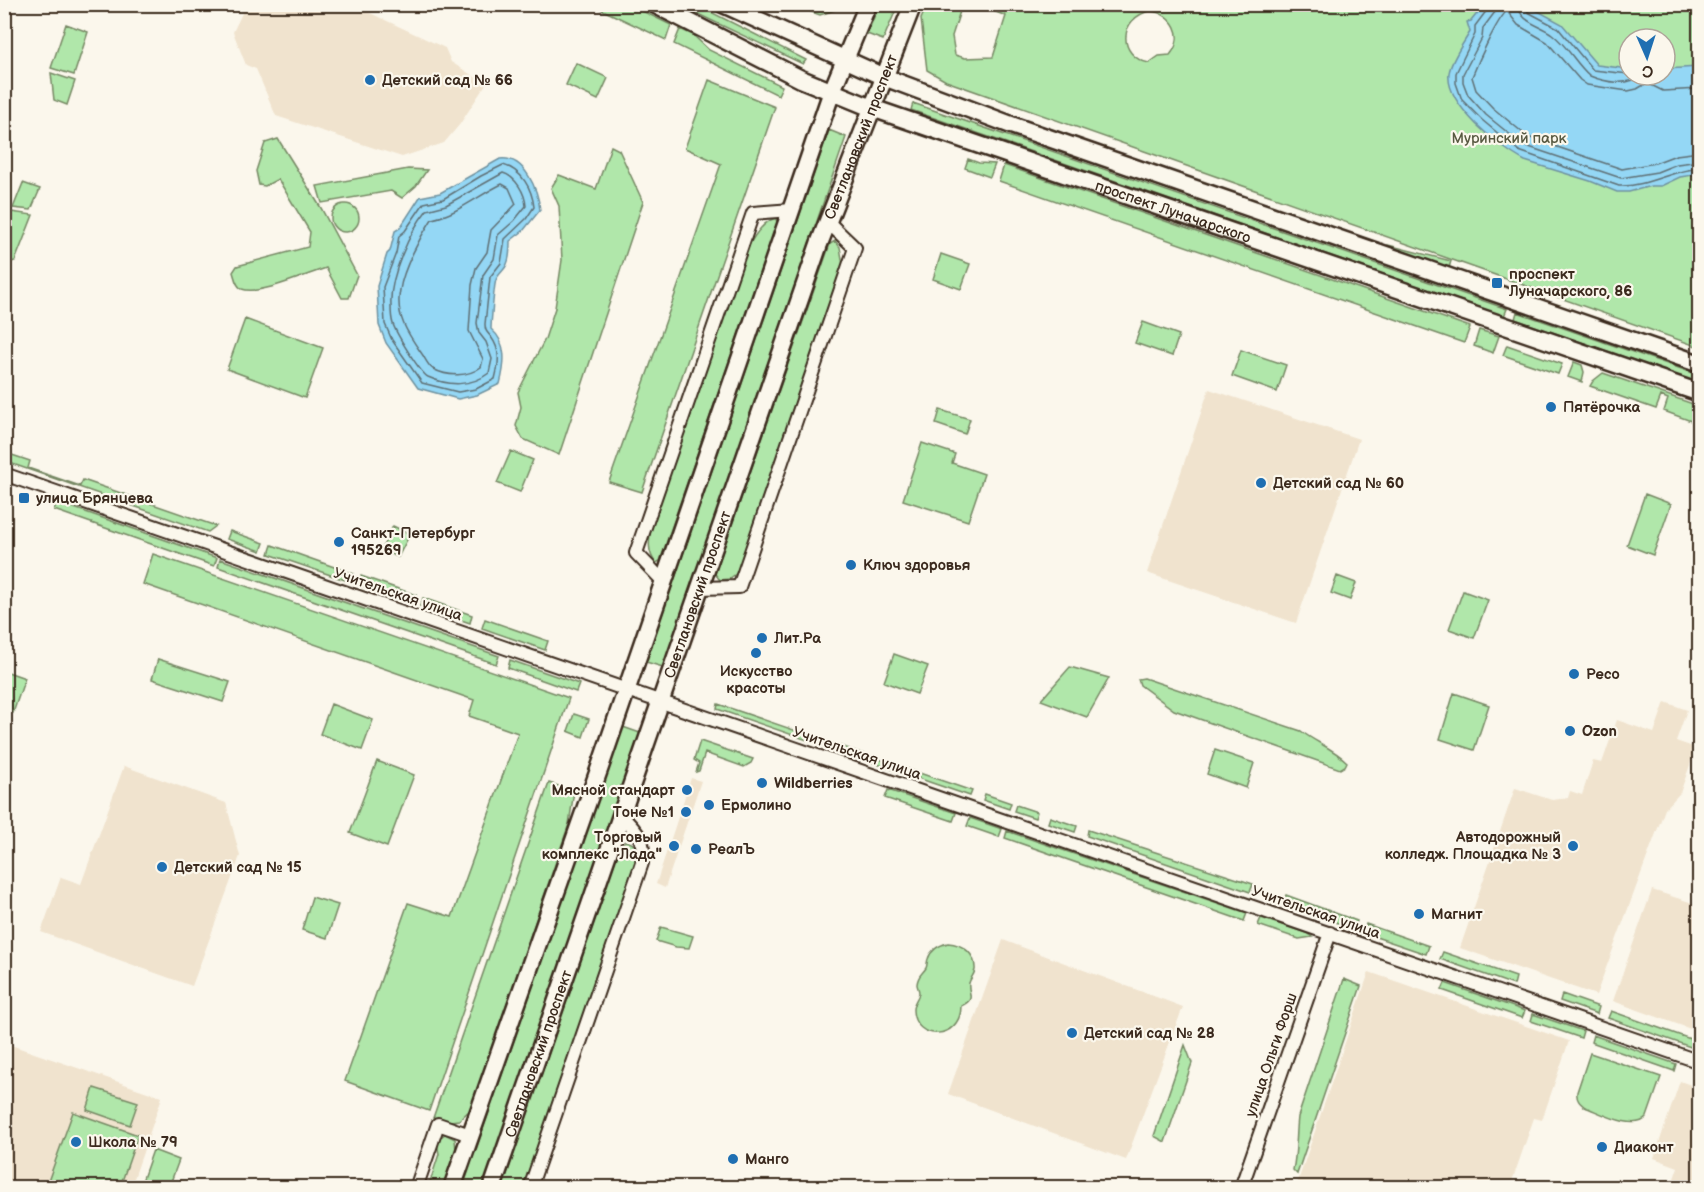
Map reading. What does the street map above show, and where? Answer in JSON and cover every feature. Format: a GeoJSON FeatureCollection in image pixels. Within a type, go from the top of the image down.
{"type":"FeatureCollection","features":[{"type":"Feature","properties":{"kind":"main road","name":"проспект Луначарского"},"geometry":{"type":"LineString","coordinates":[[654,4],[801,79],[872,108],[1700,393]]}},
{"type":"Feature","properties":{"kind":"main road","name":"проспект Луначарского"},"geometry":{"type":"LineString","coordinates":[[723,4],[884,77],[1014,126],[1700,364]]}},
{"type":"Feature","properties":{"kind":"main road"},"geometry":{"type":"LineString","coordinates":[[452,1188],[627,689],[832,91],[868,4]]}},
{"type":"Feature","properties":{"kind":"main road","name":"Светлановский проспект"},"geometry":{"type":"LineString","coordinates":[[492,1188],[828,222],[913,4]]}},
{"type":"Feature","properties":{"kind":"street"},"geometry":{"type":"LineString","coordinates":[[664,582],[636,554],[741,246],[753,213],[792,210]]}},
{"type":"Feature","properties":{"kind":"street"},"geometry":{"type":"LineString","coordinates":[[700,588],[739,587],[855,248],[828,222]]}},
{"type":"Feature","properties":{"kind":"street","name":"Учительская улица"},"geometry":{"type":"LineString","coordinates":[[4,474],[1700,1062]]}},
{"type":"Feature","properties":{"kind":"street"},"geometry":{"type":"LineString","coordinates":[[530,1188],[642,863],[644,851],[642,838],[622,816]]}},
{"type":"Feature","properties":{"kind":"street","name":"улица Ольги Форш"},"geometry":{"type":"LineString","coordinates":[[1241,1188],[1330,933]]}},
{"type":"Feature","properties":{"kind":"street"},"geometry":{"type":"LineString","coordinates":[[416,1188],[438,1124],[470,1135]]}},
{"type":"Feature","properties":{"kind":"shaded area","name":"Детский сад № 66"},"geometry":{"type":"Polygon","coordinates":[[[246,5],[353,5],[445,48],[451,62],[486,84],[460,124],[444,143],[402,157],[276,116],[256,69],[246,65],[233,32],[246,5]]]}},
{"type":"Feature","properties":{"kind":"shaded area","name":"Детский сад № 60"},"geometry":{"type":"Polygon","coordinates":[[[1209,389],[1359,439],[1296,623],[1147,573],[1209,389]]]}},
{"type":"Feature","properties":{"kind":"shaded area","name":"Автодорожный колледж. Площадка № 3"},"geometry":{"type":"Polygon","coordinates":[[[1665,702],[1687,710],[1676,741],[1696,748],[1680,793],[1665,809],[1596,995],[1460,948],[1515,788],[1552,800],[1568,798],[1570,791],[1582,795],[1593,761],[1602,763],[1617,720],[1654,733],[1665,702]]]}},
{"type":"Feature","properties":{"kind":"shaded area","name":"Детский сад № 15"},"geometry":{"type":"Polygon","coordinates":[[[124,766],[226,803],[240,856],[192,986],[41,932],[61,877],[81,884],[124,766]]]}},
{"type":"Feature","properties":{"kind":"shaded area","name":"Торговый комплекс \"Лада\""},"geometry":{"type":"Polygon","coordinates":[[[691,778],[701,781],[665,888],[656,884],[691,778]]]}},
{"type":"Feature","properties":{"kind":"shaded area"},"geometry":{"type":"Polygon","coordinates":[[[1652,890],[1699,905],[1699,1032],[1613,1001],[1652,890]]]}},
{"type":"Feature","properties":{"kind":"shaded area","name":"Детский сад № 28"},"geometry":{"type":"Polygon","coordinates":[[[1003,940],[1183,1007],[1126,1160],[948,1094],[1003,940]]]}},
{"type":"Feature","properties":{"kind":"shaded area"},"geometry":{"type":"Polygon","coordinates":[[[1369,972],[1569,1041],[1542,1120],[1534,1118],[1510,1187],[1296,1187],[1369,972]]]}},
{"type":"Feature","properties":{"kind":"shaded area","name":"Школа № 79"},"geometry":{"type":"Polygon","coordinates":[[[5,1043],[162,1097],[131,1187],[5,1188],[5,1043]]]}},
{"type":"Feature","properties":{"kind":"shaded area"},"geometry":{"type":"Polygon","coordinates":[[[1680,1081],[1699,1088],[1699,1187],[1671,1187],[1678,1167],[1654,1158],[1680,1081]]]}},
{"type":"Feature","properties":{"kind":"green space"},"geometry":{"type":"Polygon","coordinates":[[[592,5],[630,5],[671,25],[666,40],[592,5]]]}},
{"type":"Feature","properties":{"kind":"green space"},"geometry":{"type":"Polygon","coordinates":[[[679,5],[697,5],[806,60],[803,64],[679,5]]]}},
{"type":"Feature","properties":{"kind":"green space"},"geometry":{"type":"Polygon","coordinates":[[[792,5],[840,5],[838,9],[820,15],[792,5]]]}},
{"type":"Feature","properties":{"kind":"green space"},"geometry":{"type":"Polygon","coordinates":[[[879,5],[898,5],[883,40],[867,34],[879,5]]]}},
{"type":"Feature","properties":{"kind":"green space","name":"Муринский парк"},"geometry":{"type":"Polygon","coordinates":[[[927,5],[962,5],[952,36],[955,55],[965,58],[993,57],[1006,16],[978,5],[1699,5],[1699,347],[946,81],[927,70],[921,19],[927,5]],[[1150,11],[1132,21],[1126,37],[1131,53],[1149,63],[1159,56],[1170,55],[1177,40],[1177,33],[1171,21],[1150,11]]]}},
{"type":"Feature","properties":{"kind":"green space"},"geometry":{"type":"Polygon","coordinates":[[[66,24],[88,32],[74,75],[51,68],[66,24]]]}},
{"type":"Feature","properties":{"kind":"green space"},"geometry":{"type":"Polygon","coordinates":[[[680,29],[693,35],[709,50],[782,86],[778,95],[674,44],[680,29]]]}},
{"type":"Feature","properties":{"kind":"green space"},"geometry":{"type":"Polygon","coordinates":[[[576,63],[608,78],[598,100],[566,85],[576,63]]]}},
{"type":"Feature","properties":{"kind":"green space"},"geometry":{"type":"Polygon","coordinates":[[[51,73],[75,81],[67,105],[54,100],[51,73]]]}},
{"type":"Feature","properties":{"kind":"green space"},"geometry":{"type":"Polygon","coordinates":[[[709,80],[775,107],[642,492],[609,482],[721,164],[685,148],[709,80]]]}},
{"type":"Feature","properties":{"kind":"green space"},"geometry":{"type":"Polygon","coordinates":[[[913,103],[1507,309],[1504,316],[911,110],[913,103]]]}},
{"type":"Feature","properties":{"kind":"green space"},"geometry":{"type":"Polygon","coordinates":[[[829,130],[846,137],[663,667],[646,662],[829,130]]]}},
{"type":"Feature","properties":{"kind":"green space"},"geometry":{"type":"Polygon","coordinates":[[[278,139],[321,208],[357,275],[349,298],[342,298],[326,268],[260,290],[242,289],[236,282],[233,272],[237,266],[308,247],[310,232],[278,179],[265,186],[259,185],[256,171],[265,143],[278,139]]]}},
{"type":"Feature","properties":{"kind":"green space"},"geometry":{"type":"Polygon","coordinates":[[[611,146],[619,150],[643,202],[559,455],[523,439],[516,426],[521,407],[518,392],[545,339],[555,308],[562,260],[559,206],[551,188],[559,175],[596,189],[611,146]]]}},
{"type":"Feature","properties":{"kind":"green space"},"geometry":{"type":"Polygon","coordinates":[[[968,159],[979,163],[995,164],[990,177],[965,168],[968,159]]]}},
{"type":"Feature","properties":{"kind":"green space"},"geometry":{"type":"Polygon","coordinates":[[[1004,165],[1470,327],[1464,343],[999,181],[1004,165]]]}},
{"type":"Feature","properties":{"kind":"green space"},"geometry":{"type":"Polygon","coordinates":[[[408,169],[427,170],[416,186],[402,198],[391,191],[322,203],[317,186],[408,169]]]}},
{"type":"Feature","properties":{"kind":"green space"},"geometry":{"type":"Polygon","coordinates":[[[23,183],[40,189],[31,210],[13,208],[23,183]]]}},
{"type":"Feature","properties":{"kind":"green space"},"geometry":{"type":"Polygon","coordinates":[[[345,204],[355,208],[359,218],[355,228],[345,232],[335,228],[331,218],[335,208],[345,204]]]}},
{"type":"Feature","properties":{"kind":"green space"},"geometry":{"type":"Polygon","coordinates":[[[4,211],[33,215],[15,261],[5,264],[4,211]]]}},
{"type":"Feature","properties":{"kind":"green space"},"geometry":{"type":"Polygon","coordinates":[[[776,218],[777,223],[660,561],[656,563],[650,551],[651,527],[746,251],[762,227],[776,218]]]}},
{"type":"Feature","properties":{"kind":"green space"},"geometry":{"type":"Polygon","coordinates":[[[835,241],[840,247],[843,265],[737,573],[729,579],[720,580],[715,574],[716,570],[830,244],[835,241]]]}},
{"type":"Feature","properties":{"kind":"green space"},"geometry":{"type":"Polygon","coordinates":[[[1388,246],[1451,261],[1449,268],[1388,246]]]}},
{"type":"Feature","properties":{"kind":"green space"},"geometry":{"type":"Polygon","coordinates":[[[941,254],[970,264],[961,289],[933,279],[941,254]]]}},
{"type":"Feature","properties":{"kind":"green space"},"geometry":{"type":"Polygon","coordinates":[[[1517,312],[1699,375],[1699,383],[1515,319],[1517,312]]]}},
{"type":"Feature","properties":{"kind":"green space"},"geometry":{"type":"Polygon","coordinates":[[[245,319],[323,348],[305,398],[227,369],[245,319]]]}},
{"type":"Feature","properties":{"kind":"green space"},"geometry":{"type":"Polygon","coordinates":[[[1143,322],[1179,335],[1172,356],[1135,343],[1143,322]]]}},
{"type":"Feature","properties":{"kind":"green space"},"geometry":{"type":"Polygon","coordinates":[[[1479,330],[1499,336],[1493,353],[1474,346],[1479,330]]]}},
{"type":"Feature","properties":{"kind":"green space"},"geometry":{"type":"Polygon","coordinates":[[[1507,345],[1562,364],[1558,374],[1503,355],[1507,345]]]}},
{"type":"Feature","properties":{"kind":"green space"},"geometry":{"type":"Polygon","coordinates":[[[1241,350],[1286,365],[1277,392],[1232,376],[1241,350]]]}},
{"type":"Feature","properties":{"kind":"green space"},"geometry":{"type":"Polygon","coordinates":[[[1574,362],[1582,365],[1584,372],[1582,382],[1568,377],[1574,362]]]}},
{"type":"Feature","properties":{"kind":"green space"},"geometry":{"type":"Polygon","coordinates":[[[1603,373],[1699,406],[1699,424],[1664,411],[1668,399],[1661,396],[1656,409],[1590,386],[1603,373]]]}},
{"type":"Feature","properties":{"kind":"green space"},"geometry":{"type":"Polygon","coordinates":[[[940,410],[970,419],[965,434],[936,424],[940,410]]]}},
{"type":"Feature","properties":{"kind":"green space"},"geometry":{"type":"Polygon","coordinates":[[[922,443],[955,454],[952,463],[984,474],[968,521],[903,500],[922,443]]]}},
{"type":"Feature","properties":{"kind":"green space"},"geometry":{"type":"Polygon","coordinates":[[[511,451],[533,460],[520,492],[497,483],[511,451]]]}},
{"type":"Feature","properties":{"kind":"green space"},"geometry":{"type":"Polygon","coordinates":[[[9,454],[30,461],[28,468],[80,486],[83,480],[216,526],[208,532],[7,462],[9,454]]]}},
{"type":"Feature","properties":{"kind":"green space"},"geometry":{"type":"Polygon","coordinates":[[[1645,494],[1671,504],[1653,555],[1627,545],[1645,494]]]}},
{"type":"Feature","properties":{"kind":"green space"},"geometry":{"type":"Polygon","coordinates":[[[57,502],[217,558],[214,566],[54,510],[57,502]]]}},
{"type":"Feature","properties":{"kind":"green space"},"geometry":{"type":"Polygon","coordinates":[[[393,526],[410,534],[398,557],[381,550],[393,526]]]}},
{"type":"Feature","properties":{"kind":"green space"},"geometry":{"type":"Polygon","coordinates":[[[230,531],[264,543],[261,551],[227,539],[230,531]]]}},
{"type":"Feature","properties":{"kind":"green space"},"geometry":{"type":"Polygon","coordinates":[[[272,545],[354,574],[351,582],[269,554],[272,545]]]}},
{"type":"Feature","properties":{"kind":"green space"},"geometry":{"type":"Polygon","coordinates":[[[153,554],[569,698],[429,1111],[345,1081],[408,903],[452,917],[518,733],[469,716],[474,700],[143,584],[153,554]]]}},
{"type":"Feature","properties":{"kind":"green space"},"geometry":{"type":"Polygon","coordinates":[[[220,559],[499,656],[496,664],[218,567],[220,559]]]}},
{"type":"Feature","properties":{"kind":"green space"},"geometry":{"type":"Polygon","coordinates":[[[361,576],[416,595],[413,604],[358,584],[361,576]]]}},
{"type":"Feature","properties":{"kind":"green space"},"geometry":{"type":"Polygon","coordinates":[[[1337,576],[1356,583],[1350,600],[1331,593],[1337,576]]]}},
{"type":"Feature","properties":{"kind":"green space"},"geometry":{"type":"Polygon","coordinates":[[[1463,591],[1488,600],[1474,638],[1449,629],[1463,591]]]}},
{"type":"Feature","properties":{"kind":"green space"},"geometry":{"type":"Polygon","coordinates":[[[423,598],[472,615],[470,623],[420,606],[423,598]]]}},
{"type":"Feature","properties":{"kind":"green space"},"geometry":{"type":"Polygon","coordinates":[[[485,619],[548,641],[545,650],[482,628],[485,619]]]}},
{"type":"Feature","properties":{"kind":"green space"},"geometry":{"type":"Polygon","coordinates":[[[894,654],[928,666],[917,694],[884,682],[894,654]]]}},
{"type":"Feature","properties":{"kind":"green space"},"geometry":{"type":"Polygon","coordinates":[[[158,659],[230,682],[223,702],[152,679],[158,659]]]}},
{"type":"Feature","properties":{"kind":"green space"},"geometry":{"type":"Polygon","coordinates":[[[510,660],[579,684],[576,692],[508,668],[510,660]]]}},
{"type":"Feature","properties":{"kind":"green space"},"geometry":{"type":"Polygon","coordinates":[[[1070,667],[1109,678],[1087,717],[1041,700],[1070,667]]]}},
{"type":"Feature","properties":{"kind":"green space"},"geometry":{"type":"Polygon","coordinates":[[[5,671],[25,678],[13,713],[5,710],[5,671]]]}},
{"type":"Feature","properties":{"kind":"green space"},"geometry":{"type":"Polygon","coordinates":[[[1144,678],[1301,731],[1347,762],[1340,769],[1174,710],[1140,685],[1138,679],[1144,678]]]}},
{"type":"Feature","properties":{"kind":"green space"},"geometry":{"type":"Polygon","coordinates":[[[1454,693],[1489,705],[1474,750],[1440,739],[1454,693]]]}},
{"type":"Feature","properties":{"kind":"green space"},"geometry":{"type":"Polygon","coordinates":[[[331,704],[373,720],[362,750],[320,734],[331,704]]]}},
{"type":"Feature","properties":{"kind":"green space"},"geometry":{"type":"Polygon","coordinates":[[[718,704],[972,791],[970,796],[717,709],[718,704]]]}},
{"type":"Feature","properties":{"kind":"green space"},"geometry":{"type":"Polygon","coordinates":[[[574,714],[589,719],[583,737],[568,731],[574,714]]]}},
{"type":"Feature","properties":{"kind":"green space"},"geometry":{"type":"Polygon","coordinates":[[[623,727],[640,733],[483,1187],[463,1187],[623,727]]]}},
{"type":"Feature","properties":{"kind":"green space"},"geometry":{"type":"Polygon","coordinates":[[[700,741],[753,759],[744,767],[705,753],[699,771],[696,772],[699,763],[694,760],[700,741]]]}},
{"type":"Feature","properties":{"kind":"green space"},"geometry":{"type":"Polygon","coordinates":[[[1215,750],[1254,763],[1246,788],[1207,774],[1215,750]]]}},
{"type":"Feature","properties":{"kind":"green space"},"geometry":{"type":"Polygon","coordinates":[[[377,761],[414,775],[387,847],[350,833],[377,761]]]}},
{"type":"Feature","properties":{"kind":"green space"},"geometry":{"type":"Polygon","coordinates":[[[549,783],[574,791],[569,824],[470,1110],[459,1120],[433,1118],[549,783]]]}},
{"type":"Feature","properties":{"kind":"green space"},"geometry":{"type":"Polygon","coordinates":[[[888,790],[956,813],[953,821],[885,798],[888,790]]]}},
{"type":"Feature","properties":{"kind":"green space"},"geometry":{"type":"Polygon","coordinates":[[[985,794],[1011,803],[1009,809],[983,800],[985,794]]]}},
{"type":"Feature","properties":{"kind":"green space"},"geometry":{"type":"Polygon","coordinates":[[[1016,805],[1037,812],[1035,818],[1014,811],[1016,805]]]}},
{"type":"Feature","properties":{"kind":"green space"},"geometry":{"type":"Polygon","coordinates":[[[1050,817],[1077,826],[1075,832],[1048,823],[1050,817]]]}},
{"type":"Feature","properties":{"kind":"green space"},"geometry":{"type":"Polygon","coordinates":[[[970,818],[1002,829],[999,837],[967,826],[970,818]]]}},
{"type":"Feature","properties":{"kind":"green space"},"geometry":{"type":"Polygon","coordinates":[[[1088,830],[1253,884],[1250,892],[1087,836],[1088,830]]]}},
{"type":"Feature","properties":{"kind":"green space"},"geometry":{"type":"Polygon","coordinates":[[[1007,831],[1247,913],[1244,921],[1005,838],[1007,831]]]}},
{"type":"Feature","properties":{"kind":"green space"},"geometry":{"type":"Polygon","coordinates":[[[626,841],[636,848],[636,862],[524,1187],[502,1188],[621,844],[626,841]]]}},
{"type":"Feature","properties":{"kind":"green space"},"geometry":{"type":"Polygon","coordinates":[[[1286,895],[1357,921],[1354,929],[1283,903],[1286,895]]]}},
{"type":"Feature","properties":{"kind":"green space"},"geometry":{"type":"Polygon","coordinates":[[[312,897],[338,905],[327,938],[302,930],[312,897]]]}},
{"type":"Feature","properties":{"kind":"green space"},"geometry":{"type":"Polygon","coordinates":[[[1261,918],[1312,937],[1299,939],[1258,925],[1261,918]]]}},
{"type":"Feature","properties":{"kind":"green space"},"geometry":{"type":"Polygon","coordinates":[[[1366,924],[1429,946],[1426,954],[1364,933],[1366,924]]]}},
{"type":"Feature","properties":{"kind":"green space"},"geometry":{"type":"Polygon","coordinates":[[[661,927],[693,936],[689,948],[656,941],[661,927]]]}},
{"type":"Feature","properties":{"kind":"green space"},"geometry":{"type":"Polygon","coordinates":[[[948,943],[959,945],[968,951],[975,964],[975,970],[969,983],[970,998],[961,1006],[959,1018],[954,1026],[946,1031],[929,1032],[921,1028],[915,1020],[913,1010],[919,993],[917,985],[931,953],[948,943]]]}},
{"type":"Feature","properties":{"kind":"green space"},"geometry":{"type":"Polygon","coordinates":[[[1443,952],[1516,977],[1514,985],[1440,959],[1443,952]]]}},
{"type":"Feature","properties":{"kind":"green space"},"geometry":{"type":"Polygon","coordinates":[[[1344,979],[1361,986],[1297,1174],[1293,1170],[1298,1117],[1344,979]]]}},
{"type":"Feature","properties":{"kind":"green space"},"geometry":{"type":"Polygon","coordinates":[[[1445,983],[1525,1011],[1522,1018],[1442,990],[1445,983]]]}},
{"type":"Feature","properties":{"kind":"green space"},"geometry":{"type":"Polygon","coordinates":[[[1562,994],[1599,1007],[1597,1014],[1560,1001],[1562,994]]]}},
{"type":"Feature","properties":{"kind":"green space"},"geometry":{"type":"Polygon","coordinates":[[[1611,1011],[1699,1042],[1699,1050],[1608,1018],[1611,1011]]]}},
{"type":"Feature","properties":{"kind":"green space"},"geometry":{"type":"Polygon","coordinates":[[[1533,1014],[1583,1031],[1581,1038],[1531,1021],[1533,1014]]]}},
{"type":"Feature","properties":{"kind":"green space"},"geometry":{"type":"Polygon","coordinates":[[[1593,1035],[1676,1064],[1674,1071],[1591,1042],[1593,1035]]]}},
{"type":"Feature","properties":{"kind":"green space"},"geometry":{"type":"Polygon","coordinates":[[[1185,1045],[1192,1063],[1165,1142],[1154,1136],[1185,1045]]]}},
{"type":"Feature","properties":{"kind":"green space"},"geometry":{"type":"Polygon","coordinates":[[[1590,1053],[1661,1077],[1647,1117],[1634,1123],[1626,1122],[1580,1103],[1577,1092],[1590,1053]]]}},
{"type":"Feature","properties":{"kind":"green space"},"geometry":{"type":"Polygon","coordinates":[[[94,1088],[138,1102],[130,1125],[87,1110],[94,1088]]]}},
{"type":"Feature","properties":{"kind":"green space"},"geometry":{"type":"Polygon","coordinates":[[[73,1112],[138,1135],[120,1187],[46,1187],[73,1112]]]}},
{"type":"Feature","properties":{"kind":"green space"},"geometry":{"type":"Polygon","coordinates":[[[445,1134],[455,1139],[456,1151],[443,1187],[428,1188],[439,1154],[438,1139],[445,1134]]]}},
{"type":"Feature","properties":{"kind":"green space"},"geometry":{"type":"Polygon","coordinates":[[[153,1150],[179,1160],[169,1187],[140,1187],[153,1150]]]}},
{"type":"Feature","properties":{"kind":"water"},"geometry":{"type":"Polygon","coordinates":[[[1484,5],[1527,5],[1562,24],[1597,65],[1617,68],[1617,87],[1677,87],[1677,68],[1699,67],[1699,174],[1680,177],[1661,186],[1617,192],[1590,181],[1525,161],[1514,155],[1476,124],[1456,98],[1450,85],[1450,68],[1470,32],[1467,22],[1471,21],[1484,5]]]}},
{"type":"Feature","properties":{"kind":"water"},"geometry":{"type":"Polygon","coordinates":[[[500,159],[517,163],[529,176],[540,210],[523,231],[510,241],[508,262],[495,283],[491,329],[503,348],[504,362],[500,384],[477,395],[458,399],[418,388],[386,343],[379,325],[377,286],[395,231],[400,228],[420,197],[440,193],[500,159]]]}},
{"type":"Feature","properties":{"kind":"place","name":"Детский сад № 66"},"geometry":{"type":"Point","coordinates":[370,80]}},
{"type":"Feature","properties":{"kind":"place","name":"проспект Луначарского, 86"},"geometry":{"type":"Point","coordinates":[1497,283]}},
{"type":"Feature","properties":{"kind":"place","name":"Пятёрочка"},"geometry":{"type":"Point","coordinates":[1551,407]}},
{"type":"Feature","properties":{"kind":"place","name":"Детский сад № 60"},"geometry":{"type":"Point","coordinates":[1261,483]}},
{"type":"Feature","properties":{"kind":"place","name":"улица Брянцева"},"geometry":{"type":"Point","coordinates":[24,498]}},
{"type":"Feature","properties":{"kind":"place","name":"Санкт-Петербург 195269"},"geometry":{"type":"Point","coordinates":[339,542]}},
{"type":"Feature","properties":{"kind":"place","name":"Ключ здоровья"},"geometry":{"type":"Point","coordinates":[851,565]}},
{"type":"Feature","properties":{"kind":"place","name":"Лит.Ра"},"geometry":{"type":"Point","coordinates":[762,638]}},
{"type":"Feature","properties":{"kind":"place","name":"Искусство красоты"},"geometry":{"type":"Point","coordinates":[756,653]}},
{"type":"Feature","properties":{"kind":"place","name":"Ресо"},"geometry":{"type":"Point","coordinates":[1574,674]}},
{"type":"Feature","properties":{"kind":"place","name":"Ozon"},"geometry":{"type":"Point","coordinates":[1570,731]}},
{"type":"Feature","properties":{"kind":"place","name":"Wildberries"},"geometry":{"type":"Point","coordinates":[762,783]}},
{"type":"Feature","properties":{"kind":"place","name":"Мясной стандарт"},"geometry":{"type":"Point","coordinates":[687,790]}},
{"type":"Feature","properties":{"kind":"place","name":"Ермолино"},"geometry":{"type":"Point","coordinates":[709,805]}},
{"type":"Feature","properties":{"kind":"place","name":"Тоне №1"},"geometry":{"type":"Point","coordinates":[686,812]}},
{"type":"Feature","properties":{"kind":"place","name":"Торговый комплекс \"Лада\""},"geometry":{"type":"Point","coordinates":[674,846]}},
{"type":"Feature","properties":{"kind":"place","name":"Автодорожный колледж. Площадка № 3"},"geometry":{"type":"Point","coordinates":[1573,846]}},
{"type":"Feature","properties":{"kind":"place","name":"РеалЪ"},"geometry":{"type":"Point","coordinates":[696,849]}},
{"type":"Feature","properties":{"kind":"place","name":"Детский сад № 15"},"geometry":{"type":"Point","coordinates":[162,867]}},
{"type":"Feature","properties":{"kind":"place","name":"Магнит"},"geometry":{"type":"Point","coordinates":[1419,914]}},
{"type":"Feature","properties":{"kind":"place","name":"Детский сад № 28"},"geometry":{"type":"Point","coordinates":[1072,1033]}},
{"type":"Feature","properties":{"kind":"place","name":"Школа № 79"},"geometry":{"type":"Point","coordinates":[76,1142]}},
{"type":"Feature","properties":{"kind":"place","name":"Диаконт"},"geometry":{"type":"Point","coordinates":[1602,1147]}},
{"type":"Feature","properties":{"kind":"place","name":"Манго"},"geometry":{"type":"Point","coordinates":[733,1159]}}]}
